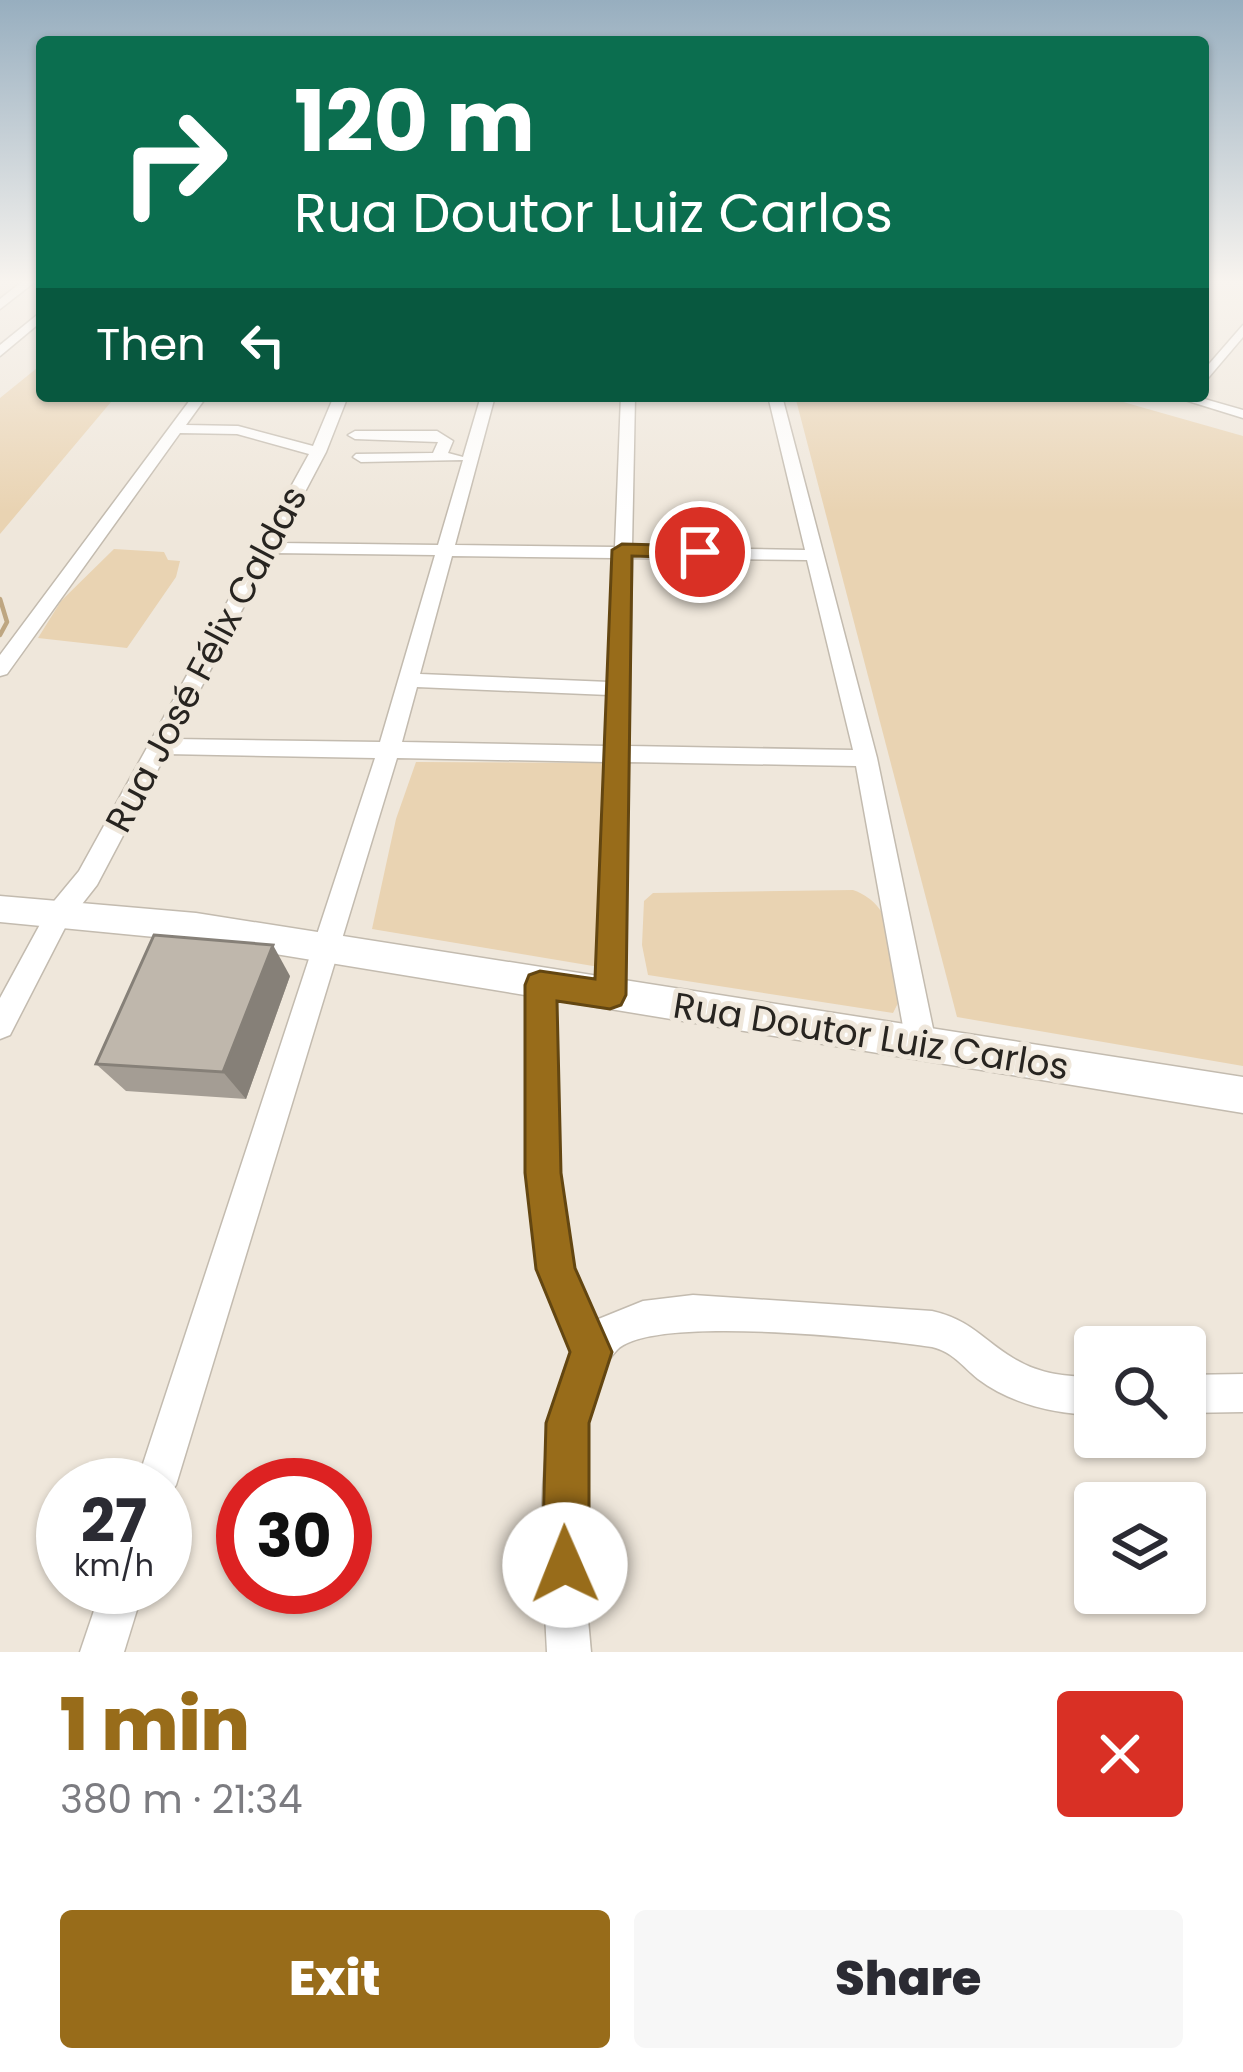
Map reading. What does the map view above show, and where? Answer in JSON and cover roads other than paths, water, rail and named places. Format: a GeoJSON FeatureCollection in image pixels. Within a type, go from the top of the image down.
{"type":"FeatureCollection","features":[{"type":"Feature","properties":{"kind":"main road","name":"Rua Doutor Luiz Carlos"},"geometry":{"type":"LineString","coordinates":[[0,909],[196,927],[1243,1095]]}},
{"type":"Feature","properties":{"kind":"street"},"geometry":{"type":"LineString","coordinates":[[1209,385],[1225,358]]}},
{"type":"Feature","properties":{"kind":"street"},"geometry":{"type":"LineString","coordinates":[[1209,395],[1243,410]]}},
{"type":"Feature","properties":{"kind":"street"},"geometry":{"type":"LineString","coordinates":[[0,669],[196,402]]}},
{"type":"Feature","properties":{"kind":"street","name":"Rua José Félix Caldas"},"geometry":{"type":"LineString","coordinates":[[0,1025],[59,914],[88,878],[155,746],[318,452],[339,402]]}},
{"type":"Feature","properties":{"kind":"street"},"geometry":{"type":"LineString","coordinates":[[165,1458],[390,746],[486,402]]}},
{"type":"Feature","properties":{"kind":"street"},"geometry":{"type":"LineString","coordinates":[[610,995],[628,402]]}},
{"type":"Feature","properties":{"kind":"street"},"geometry":{"type":"LineString","coordinates":[[778,402],[866,758],[921,1043]]}},
{"type":"Feature","properties":{"kind":"street"},"geometry":{"type":"LineString","coordinates":[[178,429],[238,430],[318,452]]}},
{"type":"Feature","properties":{"kind":"street"},"geometry":{"type":"LineString","coordinates":[[355,435],[437,434],[446,441],[440,457]]}},
{"type":"Feature","properties":{"kind":"street"},"geometry":{"type":"LineString","coordinates":[[361,457],[471,458]]}},
{"type":"Feature","properties":{"kind":"street"},"geometry":{"type":"LineString","coordinates":[[266,548],[817,555]]}},
{"type":"Feature","properties":{"kind":"street"},"geometry":{"type":"LineString","coordinates":[[408,680],[619,689]]}},
{"type":"Feature","properties":{"kind":"street"},"geometry":{"type":"LineString","coordinates":[[155,746],[390,746],[866,758]]}},
{"type":"Feature","properties":{"kind":"street"},"geometry":{"type":"LineString","coordinates":[[540,985],[543,1173],[556,1269],[591,1352]]}},
{"type":"Feature","properties":{"kind":"street"},"geometry":{"type":"LineString","coordinates":[[569,1652],[563,1522],[568,1423],[591,1352],[609,1331],[646,1318],[746,1313],[951,1334],[999,1371],[1074,1396]]}},
{"type":"Feature","properties":{"kind":"street"},"geometry":{"type":"LineString","coordinates":[[1206,1394],[1243,1394]]}},
{"type":"Feature","properties":{"kind":"street"},"geometry":{"type":"LineString","coordinates":[[103,1652],[115,1614]]}},
{"type":"Feature","properties":{"kind":"waterway"},"geometry":{"type":"LineString","coordinates":[[0,599],[7,622],[0,635]]}}]}
